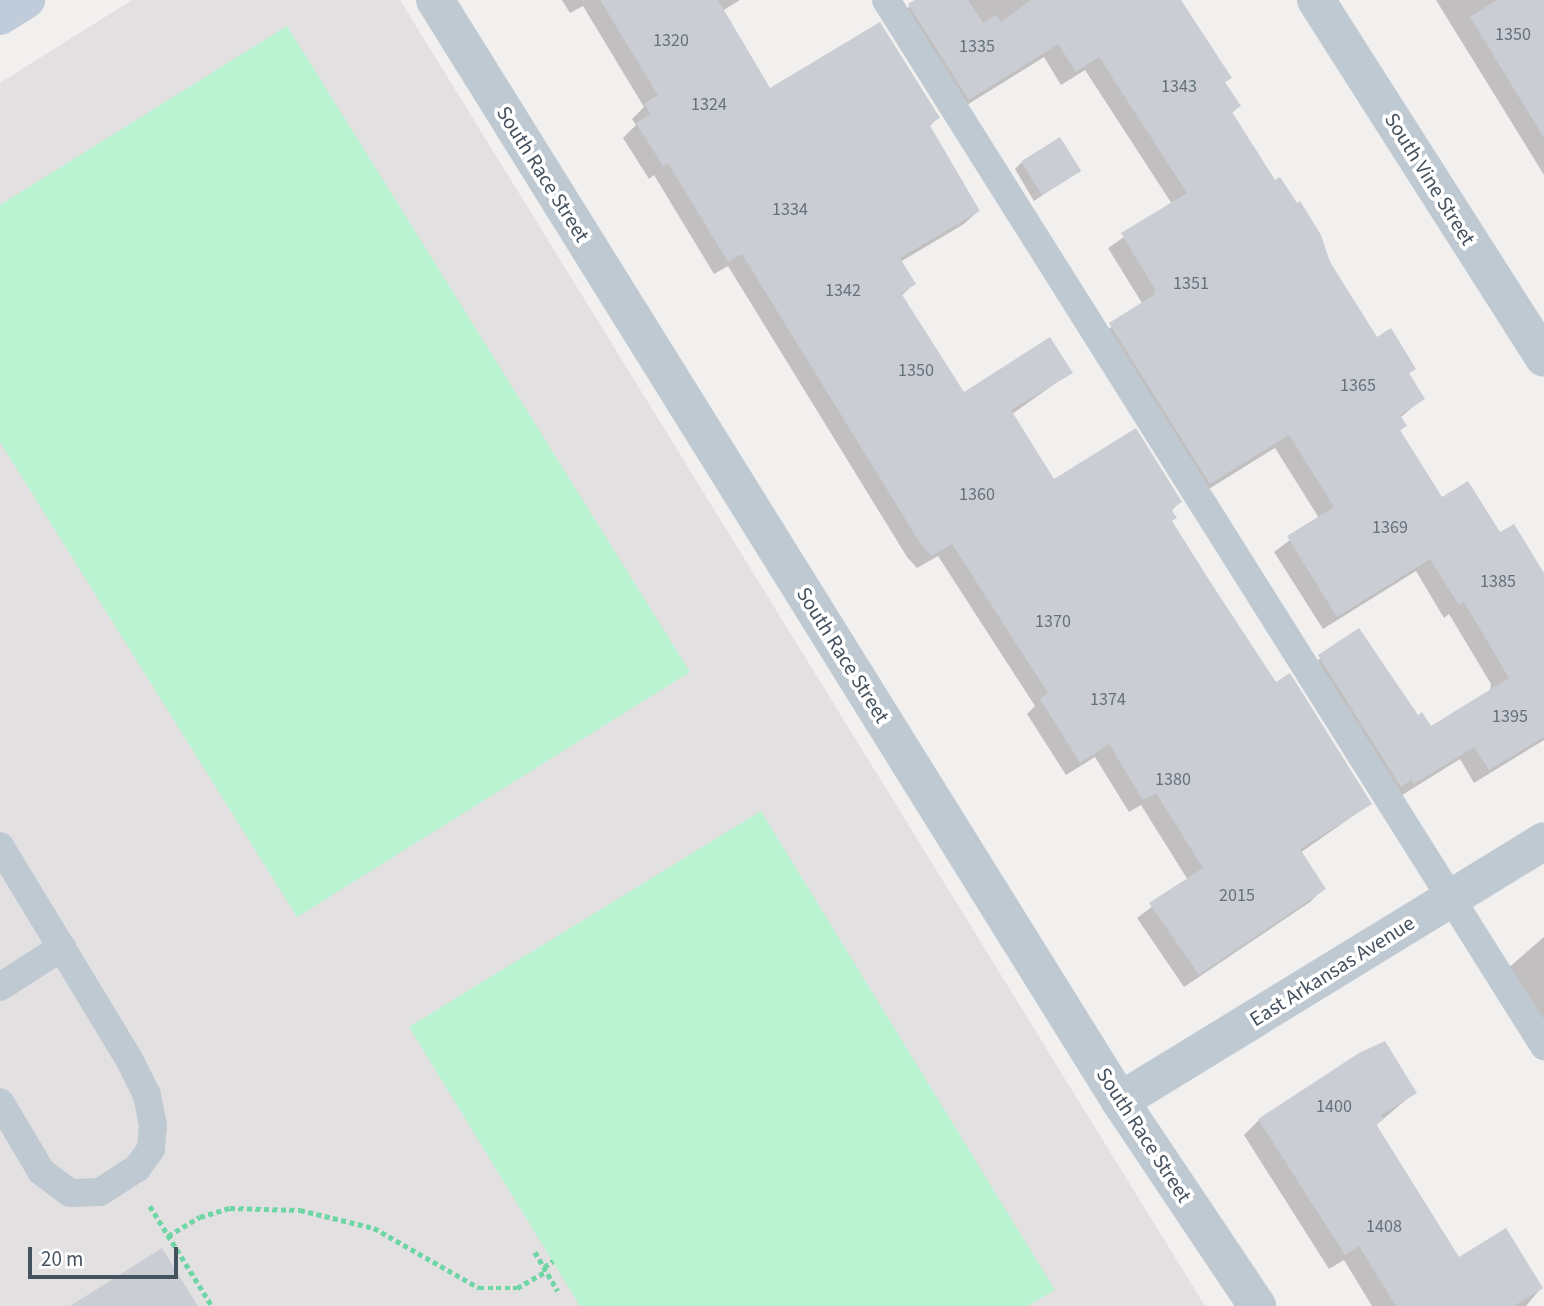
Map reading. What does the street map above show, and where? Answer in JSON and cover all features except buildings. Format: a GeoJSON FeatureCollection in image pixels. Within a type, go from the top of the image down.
{"type":"FeatureCollection","features":[{"type":"Feature","properties":{"kind":"street"},"geometry":{"type":"LineString","coordinates":[[0,16],[26,0]]}},
{"type":"Feature","properties":{"kind":"street","name":"South Race Street"},"geometry":{"type":"LineString","coordinates":[[435,0],[1120,1101],[1257,1306]]}},
{"type":"Feature","properties":{"kind":"street","name":"South Vine Street"},"geometry":{"type":"LineString","coordinates":[[1316,0],[1544,358]]}},
{"type":"Feature","properties":{"kind":"street","name":"East Arkansas Avenue"},"geometry":{"type":"LineString","coordinates":[[1120,1101],[1544,841]]}},
{"type":"Feature","properties":{"kind":"lane"},"geometry":{"type":"LineString","coordinates":[[886,0],[1544,1046]]}},
{"type":"Feature","properties":{"kind":"lane"},"geometry":{"type":"LineString","coordinates":[[0,846],[101,1008],[146,1095],[153,1125],[151,1149],[129,1173],[100,1192],[70,1193],[41,1171],[0,1102]]}},
{"type":"Feature","properties":{"kind":"lane"},"geometry":{"type":"LineString","coordinates":[[0,987],[62,947]]}},
{"type":"Feature","properties":{"kind":"path"},"geometry":{"type":"LineString","coordinates":[[129,1173],[212,1306]]}},
{"type":"Feature","properties":{"kind":"path"},"geometry":{"type":"LineString","coordinates":[[168,1236],[200,1217],[230,1208],[300,1210],[374,1228],[480,1288],[517,1288],[547,1271],[558,1270]]}},
{"type":"Feature","properties":{"kind":"path"},"geometry":{"type":"LineString","coordinates":[[535,1252],[558,1291]]}},
{"type":"Feature","properties":{"kind":"path"},"geometry":{"type":"LineString","coordinates":[[547,1271],[553,1261]]}},
{"type":"Feature","properties":{"kind":"shaded area"},"geometry":{"type":"Polygon","coordinates":[[[132,0],[400,0],[1205,1306],[0,1306],[0,83],[132,0]]]}},
{"type":"Feature","properties":{"kind":"green space"},"geometry":{"type":"Polygon","coordinates":[[[287,26],[690,672],[297,917],[0,442],[0,205],[287,26]]]}},
{"type":"Feature","properties":{"kind":"green space"},"geometry":{"type":"Polygon","coordinates":[[[761,811],[1055,1290],[1028,1306],[580,1306],[409,1027],[761,811]]]}}]}
